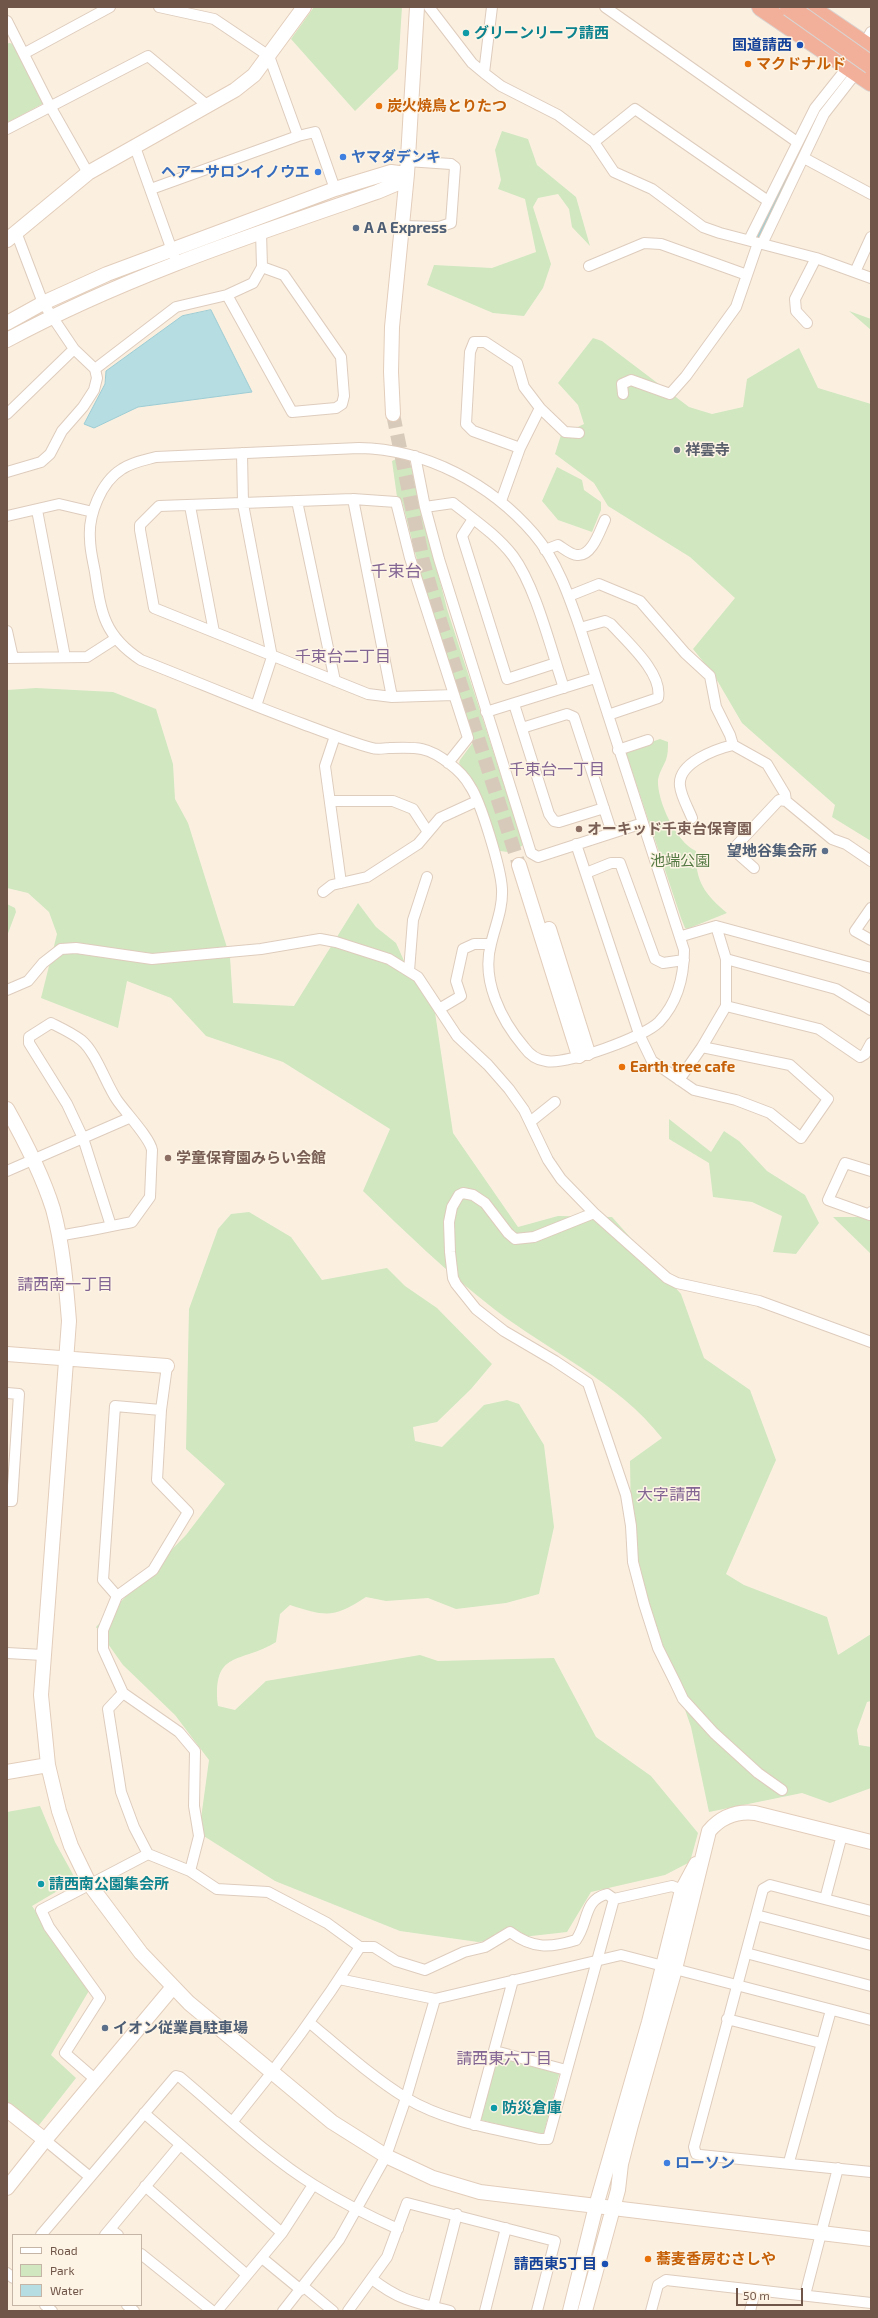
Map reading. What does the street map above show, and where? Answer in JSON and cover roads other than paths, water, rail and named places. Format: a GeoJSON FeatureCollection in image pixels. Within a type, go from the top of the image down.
{"type":"FeatureCollection","features":[{"type":"Feature","properties":{"kind":"highway"},"geometry":{"type":"LineString","coordinates":[[762,7],[862,72]]}},
{"type":"Feature","properties":{"kind":"highway"},"geometry":{"type":"LineString","coordinates":[[789,7],[862,72]]}},
{"type":"Feature","properties":{"kind":"highway"},"geometry":{"type":"LineString","coordinates":[[810,7],[869,45]]}},
{"type":"Feature","properties":{"kind":"street"},"geometry":{"type":"LineString","coordinates":[[25,54],[110,7]]}},
{"type":"Feature","properties":{"kind":"street"},"geometry":{"type":"LineString","coordinates":[[159,7],[214,19],[269,56],[298,136]]}},
{"type":"Feature","properties":{"kind":"street"},"geometry":{"type":"LineString","coordinates":[[7,472],[41,462],[50,454],[62,431],[83,407],[94,390],[97,378],[95,369],[74,349],[53,315],[42,303],[12,236],[88,173],[236,90],[254,75],[304,7]]}},
{"type":"Feature","properties":{"kind":"street"},"geometry":{"type":"LineString","coordinates":[[397,414],[391,372],[395,296],[407,167],[417,7]]}},
{"type":"Feature","properties":{"kind":"street"},"geometry":{"type":"LineString","coordinates":[[429,7],[472,63],[484,73],[501,86],[558,115],[594,142],[614,172],[652,189],[703,227],[816,258],[871,278]]}},
{"type":"Feature","properties":{"kind":"street"},"geometry":{"type":"LineString","coordinates":[[484,73],[492,7]]}},
{"type":"Feature","properties":{"kind":"street"},"geometry":{"type":"LineString","coordinates":[[605,7],[797,142]]}},
{"type":"Feature","properties":{"kind":"street"},"geometry":{"type":"LineString","coordinates":[[7,21],[10,37],[25,54],[50,106],[88,173]]}},
{"type":"Feature","properties":{"kind":"street"},"geometry":{"type":"LineString","coordinates":[[756,242],[779,206],[804,158],[824,114],[862,72],[869,45]]}},
{"type":"Feature","properties":{"kind":"street"},"geometry":{"type":"LineString","coordinates":[[7,129],[148,56],[208,106]]}},
{"type":"Feature","properties":{"kind":"street"},"geometry":{"type":"LineString","coordinates":[[623,394],[622,384],[631,380],[670,394],[686,376],[736,307],[747,275],[768,201],[815,108],[862,72]]}},
{"type":"Feature","properties":{"kind":"street"},"geometry":{"type":"LineString","coordinates":[[594,142],[635,109],[768,201]]}},
{"type":"Feature","properties":{"kind":"street"},"geometry":{"type":"LineString","coordinates":[[151,189],[298,136],[315,132],[335,189]]}},
{"type":"Feature","properties":{"kind":"street"},"geometry":{"type":"LineString","coordinates":[[135,147],[175,257]]}},
{"type":"Feature","properties":{"kind":"street"},"geometry":{"type":"LineString","coordinates":[[804,158],[871,194]]}},
{"type":"Feature","properties":{"kind":"street"},"geometry":{"type":"LineString","coordinates":[[7,340],[53,315],[175,257],[335,189],[407,167],[450,164],[455,167],[450,223],[439,227],[402,226]]}},
{"type":"Feature","properties":{"kind":"street"},"geometry":{"type":"LineString","coordinates":[[7,323],[42,303],[107,274],[175,257],[261,232],[377,192],[396,184],[407,167]]}},
{"type":"Feature","properties":{"kind":"street"},"geometry":{"type":"LineString","coordinates":[[95,369],[176,307],[227,295],[253,283],[262,267],[261,232]]}},
{"type":"Feature","properties":{"kind":"street"},"geometry":{"type":"LineString","coordinates":[[855,272],[871,237]]}},
{"type":"Feature","properties":{"kind":"street"},"geometry":{"type":"LineString","coordinates":[[589,266],[644,242],[669,247],[747,275]]}},
{"type":"Feature","properties":{"kind":"street"},"geometry":{"type":"LineString","coordinates":[[807,324],[796,311],[795,299],[816,258]]}},
{"type":"Feature","properties":{"kind":"street"},"geometry":{"type":"LineString","coordinates":[[227,295],[292,412],[336,408],[342,404],[344,396],[340,357],[284,275],[262,267]]}},
{"type":"Feature","properties":{"kind":"street"},"geometry":{"type":"LineString","coordinates":[[520,448],[473,431],[466,424],[470,352],[474,342],[485,342],[517,363],[524,387],[540,408],[565,432],[579,433]]}},
{"type":"Feature","properties":{"kind":"street"},"geometry":{"type":"LineString","coordinates":[[7,414],[74,349]]}},
{"type":"Feature","properties":{"kind":"street"},"geometry":{"type":"LineString","coordinates":[[501,501],[520,448],[540,408]]}},
{"type":"Feature","properties":{"kind":"street"},"geometry":{"type":"LineString","coordinates":[[360,448],[386,450],[415,456],[459,475],[501,501],[534,534],[545,550],[569,596],[618,750],[682,936],[684,960],[680,984],[672,1004],[657,1024],[639,1034],[584,1055],[559,1062],[544,1061],[532,1055],[522,1045],[493,996],[487,962],[490,944],[498,920],[502,888],[499,868],[477,801],[472,788],[463,775],[434,752],[418,746],[375,749],[335,736],[256,706],[141,660],[127,651],[116,639],[106,626],[100,608],[89,537],[93,512],[105,485],[122,469],[140,461],[156,457],[242,453],[360,448]]}},
{"type":"Feature","properties":{"kind":"street"},"geometry":{"type":"LineString","coordinates":[[242,453],[243,504],[272,657],[256,706]]}},
{"type":"Feature","properties":{"kind":"street"},"geometry":{"type":"LineString","coordinates":[[415,456],[425,507],[486,712],[531,853],[538,857],[643,823]]}},
{"type":"Feature","properties":{"kind":"street"},"geometry":{"type":"LineString","coordinates":[[353,499],[392,697]]}},
{"type":"Feature","properties":{"kind":"street"},"geometry":{"type":"LineString","coordinates":[[448,763],[468,738],[410,558],[396,502],[353,499],[159,506],[140,525],[154,608],[272,657],[368,694],[392,697],[454,695]]}},
{"type":"Feature","properties":{"kind":"street"},"geometry":{"type":"LineString","coordinates":[[297,501],[335,681]]}},
{"type":"Feature","properties":{"kind":"street"},"geometry":{"type":"LineString","coordinates":[[425,507],[453,503],[493,535],[513,556],[529,586],[564,688]]}},
{"type":"Feature","properties":{"kind":"street"},"geometry":{"type":"LineString","coordinates":[[7,516],[59,504],[93,512]]}},
{"type":"Feature","properties":{"kind":"street"},"geometry":{"type":"LineString","coordinates":[[190,506],[214,632]]}},
{"type":"Feature","properties":{"kind":"street"},"geometry":{"type":"LineString","coordinates":[[37,510],[65,657]]}},
{"type":"Feature","properties":{"kind":"street"},"geometry":{"type":"LineString","coordinates":[[473,519],[462,536],[507,679],[556,663]]}},
{"type":"Feature","properties":{"kind":"street"},"geometry":{"type":"LineString","coordinates":[[545,550],[558,545],[577,555],[583,554],[595,540],[605,520]]}},
{"type":"Feature","properties":{"kind":"street"},"geometry":{"type":"LineString","coordinates":[[569,596],[599,584],[640,601],[685,653],[710,676],[716,707],[730,735],[733,746]]}},
{"type":"Feature","properties":{"kind":"street"},"geometry":{"type":"LineString","coordinates":[[580,628],[605,621],[611,624],[655,674],[659,692],[658,698],[608,715]]}},
{"type":"Feature","properties":{"kind":"street"},"geometry":{"type":"LineString","coordinates":[[7,631],[10,658],[86,657],[116,639]]}},
{"type":"Feature","properties":{"kind":"street"},"geometry":{"type":"LineString","coordinates":[[486,712],[595,678]]}},
{"type":"Feature","properties":{"kind":"street"},"geometry":{"type":"LineString","coordinates":[[514,704],[549,814],[554,821],[560,822],[604,808]]}},
{"type":"Feature","properties":{"kind":"street"},"geometry":{"type":"LineString","coordinates":[[522,728],[567,714],[574,717],[612,833]]}},
{"type":"Feature","properties":{"kind":"street"},"geometry":{"type":"LineString","coordinates":[[335,736],[325,766],[341,883]]}},
{"type":"Feature","properties":{"kind":"street"},"geometry":{"type":"LineString","coordinates":[[618,750],[648,740]]}},
{"type":"Feature","properties":{"kind":"street"},"geometry":{"type":"LineString","coordinates":[[692,818],[679,785],[682,774],[696,760],[716,749],[733,746],[767,764],[785,794],[786,801]]}},
{"type":"Feature","properties":{"kind":"street"},"geometry":{"type":"LineString","coordinates":[[754,868],[737,853],[736,846],[779,800],[786,801],[832,839],[846,844],[871,861]]}},
{"type":"Feature","properties":{"kind":"street"},"geometry":{"type":"LineString","coordinates":[[330,801],[393,801],[412,809],[428,832]]}},
{"type":"Feature","properties":{"kind":"street"},"geometry":{"type":"LineString","coordinates":[[323,892],[332,886],[367,877],[418,844],[446,814],[477,801]]}},
{"type":"Feature","properties":{"kind":"street"},"geometry":{"type":"LineString","coordinates":[[576,844],[639,1034],[652,1061],[694,1090],[736,1100],[770,1113],[801,1138],[828,1099],[790,1065],[702,1047]]}},
{"type":"Feature","properties":{"kind":"street"},"geometry":{"type":"LineString","coordinates":[[586,872],[611,863],[620,864],[655,959],[663,963],[684,960]]}},
{"type":"Feature","properties":{"kind":"street"},"geometry":{"type":"LineString","coordinates":[[522,864],[556,951],[584,1055]]}},
{"type":"Feature","properties":{"kind":"street"},"geometry":{"type":"LineString","coordinates":[[409,971],[413,920],[427,877]]}},
{"type":"Feature","properties":{"kind":"street"},"geometry":{"type":"LineString","coordinates":[[871,908],[855,931],[871,940]]}},
{"type":"Feature","properties":{"kind":"street"},"geometry":{"type":"LineString","coordinates":[[682,936],[716,926],[871,968]]}},
{"type":"Feature","properties":{"kind":"street"},"geometry":{"type":"LineString","coordinates":[[679,1080],[702,1047],[726,1006],[726,959],[716,926]]}},
{"type":"Feature","properties":{"kind":"street"},"geometry":{"type":"LineString","coordinates":[[7,990],[28,981],[43,963],[61,949],[76,948],[152,959],[261,950],[320,939],[336,942],[389,959],[409,971],[423,982],[457,1036],[488,1065],[509,1089],[530,1122],[548,1160],[556,1173],[594,1213],[662,1274],[677,1283],[759,1301],[871,1342]]}},
{"type":"Feature","properties":{"kind":"street"},"geometry":{"type":"LineString","coordinates":[[439,1009],[461,996],[456,981],[463,949],[474,944],[490,944]]}},
{"type":"Feature","properties":{"kind":"street"},"geometry":{"type":"LineString","coordinates":[[726,959],[836,989],[871,1010]]}},
{"type":"Feature","properties":{"kind":"street"},"geometry":{"type":"LineString","coordinates":[[726,1006],[819,1029],[860,1057],[866,1054],[871,1043]]}},
{"type":"Feature","properties":{"kind":"street"},"geometry":{"type":"LineString","coordinates":[[58,1236],[111,1226],[132,1222],[150,1197],[151,1142],[129,1118],[110,1091],[91,1052],[81,1040],[51,1023],[30,1038],[29,1043],[67,1104],[83,1138],[111,1226]]}},
{"type":"Feature","properties":{"kind":"street"},"geometry":{"type":"LineString","coordinates":[[530,1122],[555,1102]]}},
{"type":"Feature","properties":{"kind":"street"},"geometry":{"type":"LineString","coordinates":[[7,1109],[34,1160],[52,1209],[66,1284],[69,1321],[40,1695],[48,1765],[59,1810],[71,1846],[90,1885],[141,1953],[189,2003],[274,2072],[332,2122],[386,2156],[433,2178],[480,2192],[871,2238]]}},
{"type":"Feature","properties":{"kind":"street"},"geometry":{"type":"LineString","coordinates":[[7,1171],[129,1118]]}},
{"type":"Feature","properties":{"kind":"street"},"geometry":{"type":"LineString","coordinates":[[871,1172],[845,1163],[828,1200],[870,1215],[871,1212]]}},
{"type":"Feature","properties":{"kind":"street"},"geometry":{"type":"LineString","coordinates":[[594,1213],[534,1237],[515,1239],[508,1233],[485,1203],[473,1195],[459,1195],[452,1207],[448,1222],[453,1278],[476,1309],[488,1319],[519,1341],[555,1361],[588,1383],[626,1495],[631,1526],[633,1562],[644,1604],[658,1648],[674,1682],[683,1699],[714,1733],[758,1773],[782,1790]]}},
{"type":"Feature","properties":{"kind":"street"},"geometry":{"type":"LineString","coordinates":[[7,1354],[167,1366],[161,1410],[157,1480],[188,1512],[153,1570],[117,1596],[103,1630],[103,1649],[123,1692],[179,1732],[195,1751],[194,1806],[199,1836],[190,1871]]}},
{"type":"Feature","properties":{"kind":"street"},"geometry":{"type":"LineString","coordinates":[[7,1393],[19,1394],[12,1501],[7,1501]]}},
{"type":"Feature","properties":{"kind":"street"},"geometry":{"type":"LineString","coordinates":[[117,1596],[104,1580],[115,1406],[161,1410]]}},
{"type":"Feature","properties":{"kind":"street"},"geometry":{"type":"LineString","coordinates":[[7,1653],[43,1655]]}},
{"type":"Feature","properties":{"kind":"street"},"geometry":{"type":"LineString","coordinates":[[123,1692],[108,1709],[121,1792],[134,1827],[148,1854],[190,1871],[218,1889],[268,1892],[328,1923],[360,1947],[374,1947],[396,1961],[425,1970],[464,1952],[485,1947],[510,1932],[523,1942],[536,1946],[576,1940],[591,1904],[596,1897],[607,1894],[614,1899],[672,1886],[682,1890]]}},
{"type":"Feature","properties":{"kind":"street"},"geometry":{"type":"LineString","coordinates":[[7,1772],[48,1765]]}},
{"type":"Feature","properties":{"kind":"street"},"geometry":{"type":"LineString","coordinates":[[570,2311],[596,2206],[709,1831],[714,1825],[741,1812],[754,1812],[871,1842]]}},
{"type":"Feature","properties":{"kind":"street"},"geometry":{"type":"LineString","coordinates":[[825,1899],[842,1834]]}},
{"type":"Feature","properties":{"kind":"street"},"geometry":{"type":"LineString","coordinates":[[585,2311],[613,2208],[629,2133],[669,1967],[682,1890],[706,1844]]}},
{"type":"Feature","properties":{"kind":"street"},"geometry":{"type":"LineString","coordinates":[[96,2080],[65,2053],[100,1998],[49,1927],[41,1910],[148,1854]]}},
{"type":"Feature","properties":{"kind":"street"},"geometry":{"type":"LineString","coordinates":[[871,1911],[770,1886],[763,1889],[695,2143],[695,2151],[700,2155],[789,2162],[871,2172]]}},
{"type":"Feature","properties":{"kind":"street"},"geometry":{"type":"LineString","coordinates":[[310,2023],[353,2059],[406,2098],[446,2116],[474,2125],[540,2139],[548,2139],[614,1899]]}},
{"type":"Feature","properties":{"kind":"street"},"geometry":{"type":"LineString","coordinates":[[756,1915],[871,1945]]}},
{"type":"Feature","properties":{"kind":"street"},"geometry":{"type":"LineString","coordinates":[[233,2121],[274,2072],[310,2023],[360,1947]]}},
{"type":"Feature","properties":{"kind":"street"},"geometry":{"type":"LineString","coordinates":[[746,1953],[871,1986]]}},
{"type":"Feature","properties":{"kind":"street"},"geometry":{"type":"LineString","coordinates":[[339,1979],[436,1999],[621,1955],[871,2020]]}},
{"type":"Feature","properties":{"kind":"street"},"geometry":{"type":"LineString","coordinates":[[474,2125],[495,2051],[512,1980]]}},
{"type":"Feature","properties":{"kind":"street"},"geometry":{"type":"LineString","coordinates":[[7,2188],[45,2140],[173,1987]]}},
{"type":"Feature","properties":{"kind":"street"},"geometry":{"type":"LineString","coordinates":[[283,2311],[339,2240],[386,2156],[406,2098],[436,1999]]}},
{"type":"Feature","properties":{"kind":"street"},"geometry":{"type":"LineString","coordinates":[[789,2162],[831,2010]]}},
{"type":"Feature","properties":{"kind":"street"},"geometry":{"type":"LineString","coordinates":[[727,2019],[821,2043]]}},
{"type":"Feature","properties":{"kind":"street"},"geometry":{"type":"LineString","coordinates":[[495,2051],[566,2070]]}},
{"type":"Feature","properties":{"kind":"street"},"geometry":{"type":"LineString","coordinates":[[43,2234],[176,2076],[180,2077],[313,2185],[356,2210],[398,2229]]}},
{"type":"Feature","properties":{"kind":"street"},"geometry":{"type":"LineString","coordinates":[[7,2110],[90,2177]]}},
{"type":"Feature","properties":{"kind":"street"},"geometry":{"type":"LineString","coordinates":[[144,2113],[282,2233]]}},
{"type":"Feature","properties":{"kind":"street"},"geometry":{"type":"LineString","coordinates":[[111,2233],[145,2186],[180,2145]]}},
{"type":"Feature","properties":{"kind":"street"},"geometry":{"type":"LineString","coordinates":[[805,2295],[838,2168]]}},
{"type":"Feature","properties":{"kind":"street"},"geometry":{"type":"LineString","coordinates":[[218,2311],[282,2233],[313,2185]]}},
{"type":"Feature","properties":{"kind":"street"},"geometry":{"type":"LineString","coordinates":[[145,2186],[247,2275]]}},
{"type":"Feature","properties":{"kind":"street"},"geometry":{"type":"LineString","coordinates":[[348,2311],[372,2280],[387,2257],[407,2203],[457,2214],[555,2241],[537,2311]]}},
{"type":"Feature","properties":{"kind":"street"},"geometry":{"type":"LineString","coordinates":[[433,2307],[457,2214]]}},
{"type":"Feature","properties":{"kind":"street"},"geometry":{"type":"LineString","coordinates":[[485,2311],[506,2228]]}},
{"type":"Feature","properties":{"kind":"street"},"geometry":{"type":"LineString","coordinates":[[142,2255],[212,2311]]}},
{"type":"Feature","properties":{"kind":"street"},"geometry":{"type":"LineString","coordinates":[[262,2258],[334,2311]]}},
{"type":"Feature","properties":{"kind":"street"},"geometry":{"type":"LineString","coordinates":[[372,2280],[390,2293],[401,2298],[450,2311]]}},
{"type":"Feature","properties":{"kind":"street"},"geometry":{"type":"LineString","coordinates":[[651,2311],[658,2285],[666,2280],[871,2303]]}},
{"type":"Feature","properties":{"kind":"street"},"geometry":{"type":"LineString","coordinates":[[750,2311],[755,2290]]}},
{"type":"Feature","properties":{"kind":"street"},"geometry":{"type":"LineString","coordinates":[[850,2311],[852,2301]]}},
{"type":"Feature","properties":{"kind":"water"},"geometry":{"type":"Polygon","coordinates":[[[211,310],[252,392],[138,407],[94,428],[84,424],[105,384],[106,371],[182,316],[211,310]]]}},
{"type":"Feature","properties":{"kind":"waterway"},"geometry":{"type":"LineString","coordinates":[[757,239],[819,113],[830,97]]}},
{"type":"Feature","properties":{"kind":"tunnel"},"geometry":{"type":"LineString","coordinates":[[393,414],[423,561],[438,614],[519,865]]}},
{"type":"Feature","properties":{"kind":"place","name":"グリーンリーフ請西"},"geometry":{"type":"Point","coordinates":[466,33]}},
{"type":"Feature","properties":{"kind":"place","name":"国道請西"},"geometry":{"type":"Point","coordinates":[800,45]}},
{"type":"Feature","properties":{"kind":"place","name":"マクドナルド"},"geometry":{"type":"Point","coordinates":[748,64]}},
{"type":"Feature","properties":{"kind":"place","name":"炭火焼鳥とりたつ"},"geometry":{"type":"Point","coordinates":[379,106]}},
{"type":"Feature","properties":{"kind":"place","name":"ヤマダデンキ"},"geometry":{"type":"Point","coordinates":[343,157]}},
{"type":"Feature","properties":{"kind":"place","name":"ヘアーサロンイノウエ"},"geometry":{"type":"Point","coordinates":[318,172]}},
{"type":"Feature","properties":{"kind":"place","name":"A A Express"},"geometry":{"type":"Point","coordinates":[356,228]}},
{"type":"Feature","properties":{"kind":"place","name":"祥雲寺"},"geometry":{"type":"Point","coordinates":[677,450]}},
{"type":"Feature","properties":{"kind":"place","name":"オーキッド千束台保育園"},"geometry":{"type":"Point","coordinates":[579,829]}},
{"type":"Feature","properties":{"kind":"place","name":"望地谷集会所"},"geometry":{"type":"Point","coordinates":[825,851]}},
{"type":"Feature","properties":{"kind":"place","name":"Earth tree cafe"},"geometry":{"type":"Point","coordinates":[622,1067]}},
{"type":"Feature","properties":{"kind":"place","name":"学童保育園みらい会館"},"geometry":{"type":"Point","coordinates":[168,1158]}},
{"type":"Feature","properties":{"kind":"place","name":"請西南公園集会所"},"geometry":{"type":"Point","coordinates":[41,1884]}},
{"type":"Feature","properties":{"kind":"place","name":"イオン従業員駐車場"},"geometry":{"type":"Point","coordinates":[105,2028]}},
{"type":"Feature","properties":{"kind":"place","name":"防災倉庫"},"geometry":{"type":"Point","coordinates":[494,2108]}},
{"type":"Feature","properties":{"kind":"place","name":"ローソン"},"geometry":{"type":"Point","coordinates":[667,2163]}},
{"type":"Feature","properties":{"kind":"place","name":"蕎麦香房むさしや"},"geometry":{"type":"Point","coordinates":[648,2259]}},
{"type":"Feature","properties":{"kind":"place","name":"請西東5丁目"},"geometry":{"type":"Point","coordinates":[605,2264]}},
{"type":"Feature","properties":{"kind":"district","name":"千束台"},"geometry":{"type":"Point","coordinates":[396,571]}},
{"type":"Feature","properties":{"kind":"district","name":"千束台二丁目"},"geometry":{"type":"Point","coordinates":[343,657]}},
{"type":"Feature","properties":{"kind":"district","name":"千束台一丁目"},"geometry":{"type":"Point","coordinates":[557,770]}},
{"type":"Feature","properties":{"kind":"district","name":"請西南一丁目"},"geometry":{"type":"Point","coordinates":[65,1285]}},
{"type":"Feature","properties":{"kind":"district","name":"大字請西"},"geometry":{"type":"Point","coordinates":[669,1495]}},
{"type":"Feature","properties":{"kind":"district","name":"請西東六丁目"},"geometry":{"type":"Point","coordinates":[504,2059]}},
{"type":"Feature","properties":{"kind":"park label","name":"池端公園"},"geometry":{"type":"Point","coordinates":[680,861]}}]}
